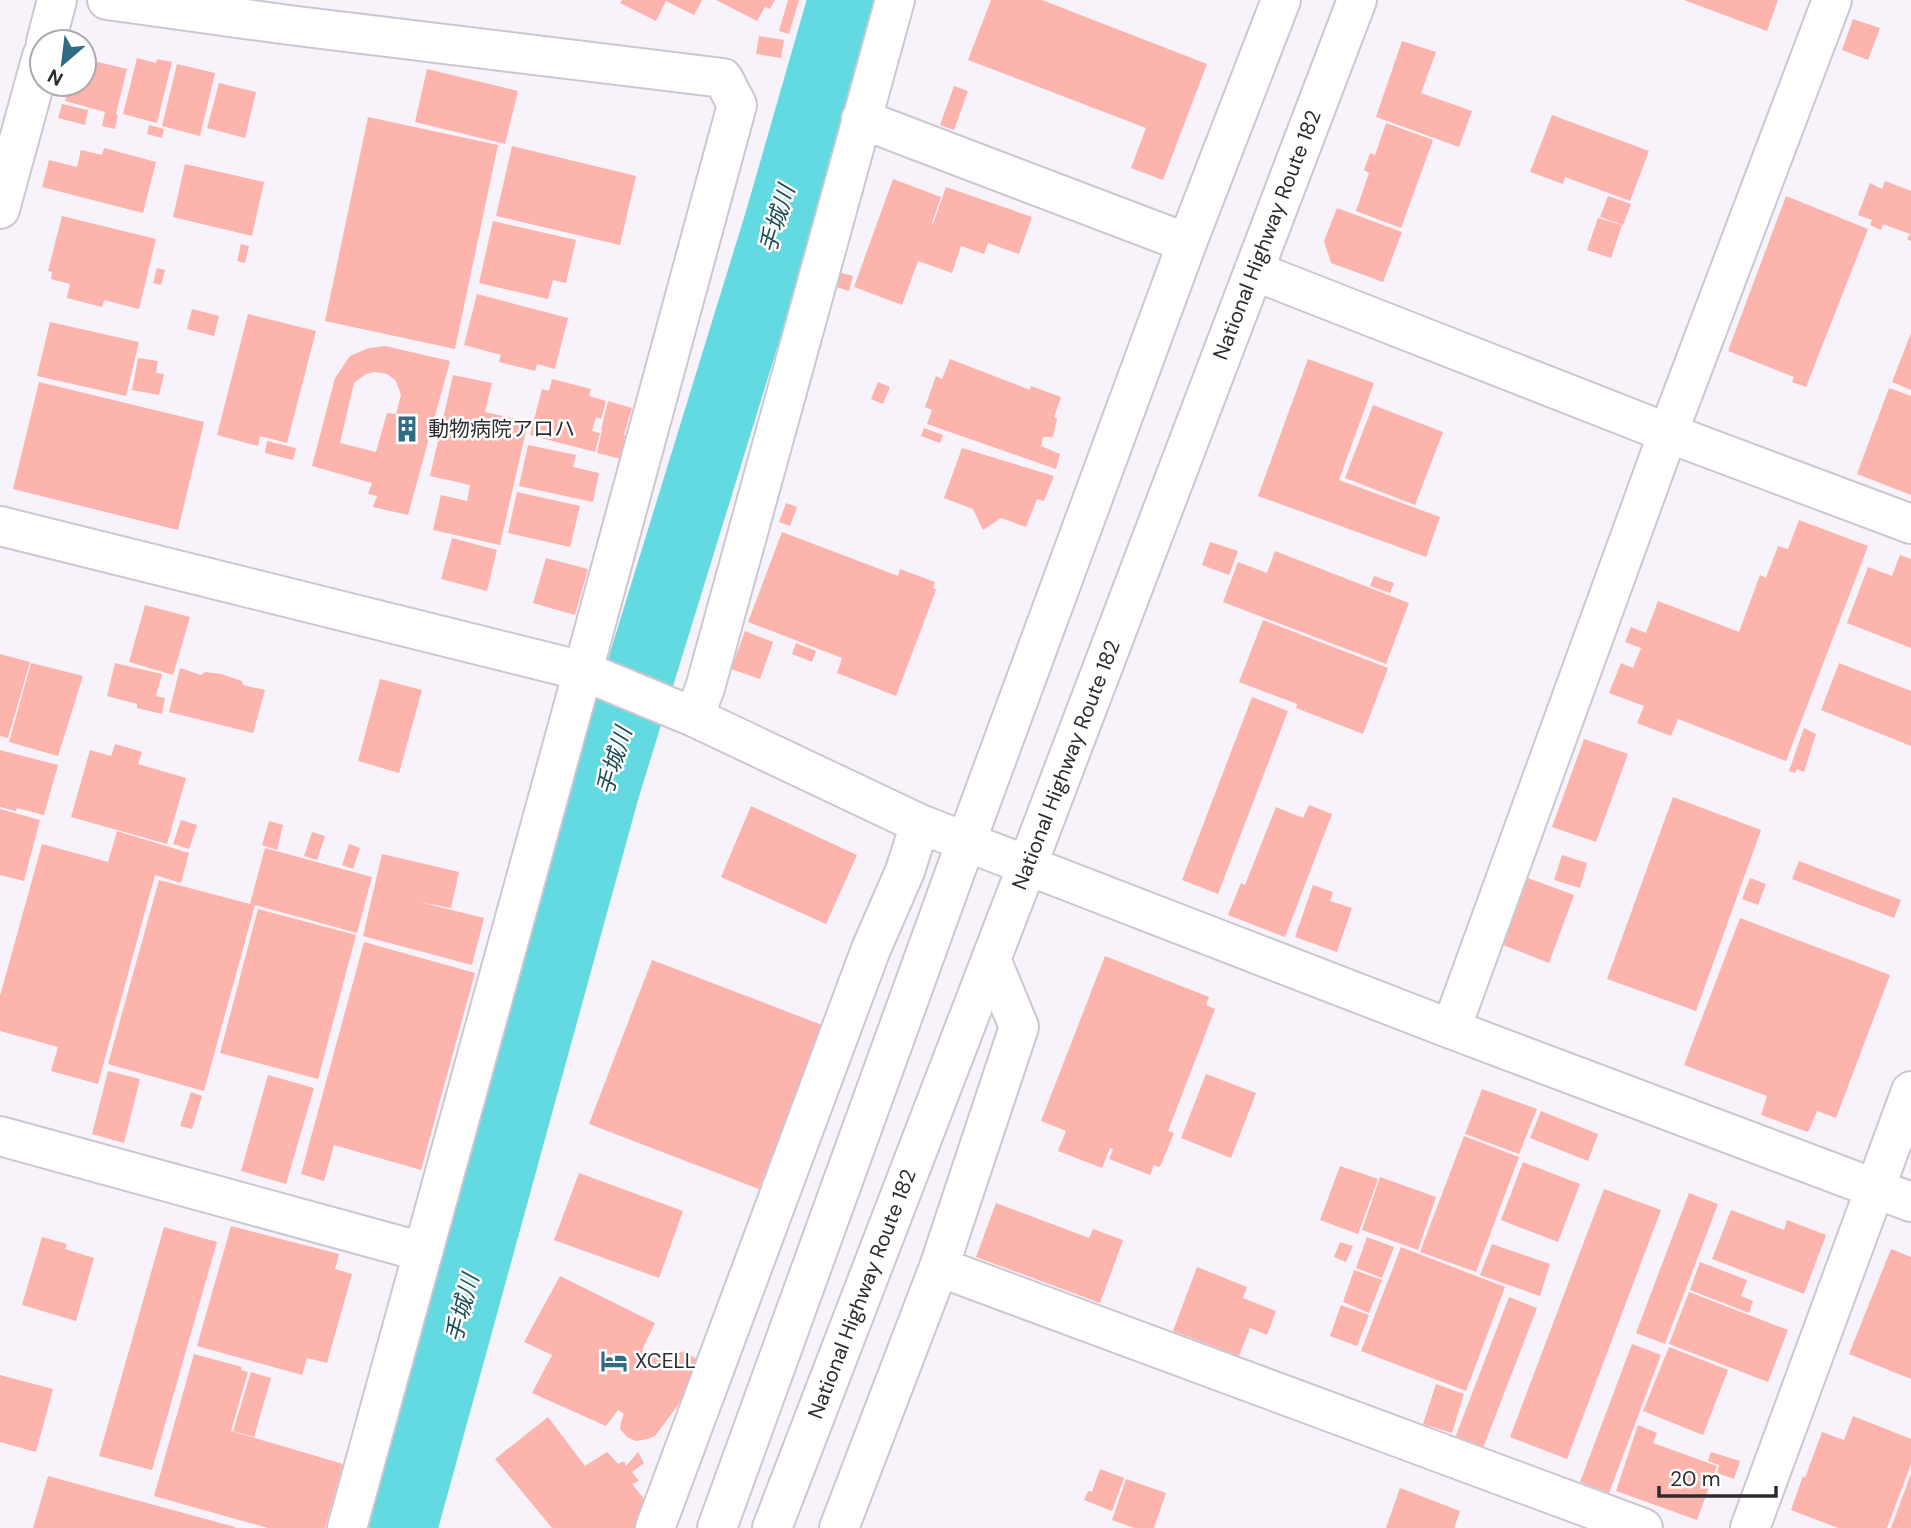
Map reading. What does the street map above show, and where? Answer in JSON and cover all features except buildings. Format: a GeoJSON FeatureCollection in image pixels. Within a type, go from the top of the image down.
{"type":"FeatureCollection","features":[{"type":"Feature","properties":{"kind":"main road"},"geometry":{"type":"LineString","coordinates":[[50,28],[57,0]]}},
{"type":"Feature","properties":{"kind":"main road"},"geometry":{"type":"LineString","coordinates":[[107,0],[723,78],[737,105],[593,675],[423,1252],[347,1528]]}},
{"type":"Feature","properties":{"kind":"main road"},"geometry":{"type":"LineString","coordinates":[[685,713],[705,688],[895,0]]}},
{"type":"Feature","properties":{"kind":"main road"},"geometry":{"type":"LineString","coordinates":[[717,1528],[1187,243],[1281,0]]}},
{"type":"Feature","properties":{"kind":"main road","name":"National Highway Route 182"},"geometry":{"type":"LineString","coordinates":[[772,1528],[1357,0]]}},
{"type":"Feature","properties":{"kind":"main road"},"geometry":{"type":"LineString","coordinates":[[1451,1029],[1668,433],[1832,0]]}},
{"type":"Feature","properties":{"kind":"main road"},"geometry":{"type":"LineString","coordinates":[[0,209],[30,98]]}},
{"type":"Feature","properties":{"kind":"main road"},"geometry":{"type":"LineString","coordinates":[[861,119],[1187,243]]}},
{"type":"Feature","properties":{"kind":"main road"},"geometry":{"type":"LineString","coordinates":[[1254,271],[1668,433],[1911,524]]}},
{"type":"Feature","properties":{"kind":"main road"},"geometry":{"type":"LineString","coordinates":[[0,526],[593,675],[685,713],[920,824],[1451,1029],[1911,1202]]}},
{"type":"Feature","properties":{"kind":"main road"},"geometry":{"type":"LineString","coordinates":[[655,1528],[871,949],[905,871],[920,824]]}},
{"type":"Feature","properties":{"kind":"main road"},"geometry":{"type":"LineString","coordinates":[[839,1528],[939,1267],[1019,1027],[991,959]]}},
{"type":"Feature","properties":{"kind":"main road"},"geometry":{"type":"LineString","coordinates":[[1750,1528],[1911,1091]]}},
{"type":"Feature","properties":{"kind":"main road"},"geometry":{"type":"LineString","coordinates":[[0,1136],[423,1252]]}},
{"type":"Feature","properties":{"kind":"main road"},"geometry":{"type":"LineString","coordinates":[[939,1267],[1643,1528]]}},
{"type":"Feature","properties":{"kind":"waterway","name":"手城川"},"geometry":{"type":"LineString","coordinates":[[402,1528],[605,788],[779,223],[843,0]]}},
{"type":"Feature","properties":{"kind":"place","name":"動物病院アロハ"},"geometry":{"type":"Point","coordinates":[407,429]}},
{"type":"Feature","properties":{"kind":"place","name":"XCELL"},"geometry":{"type":"Point","coordinates":[614,1361]}}]}
